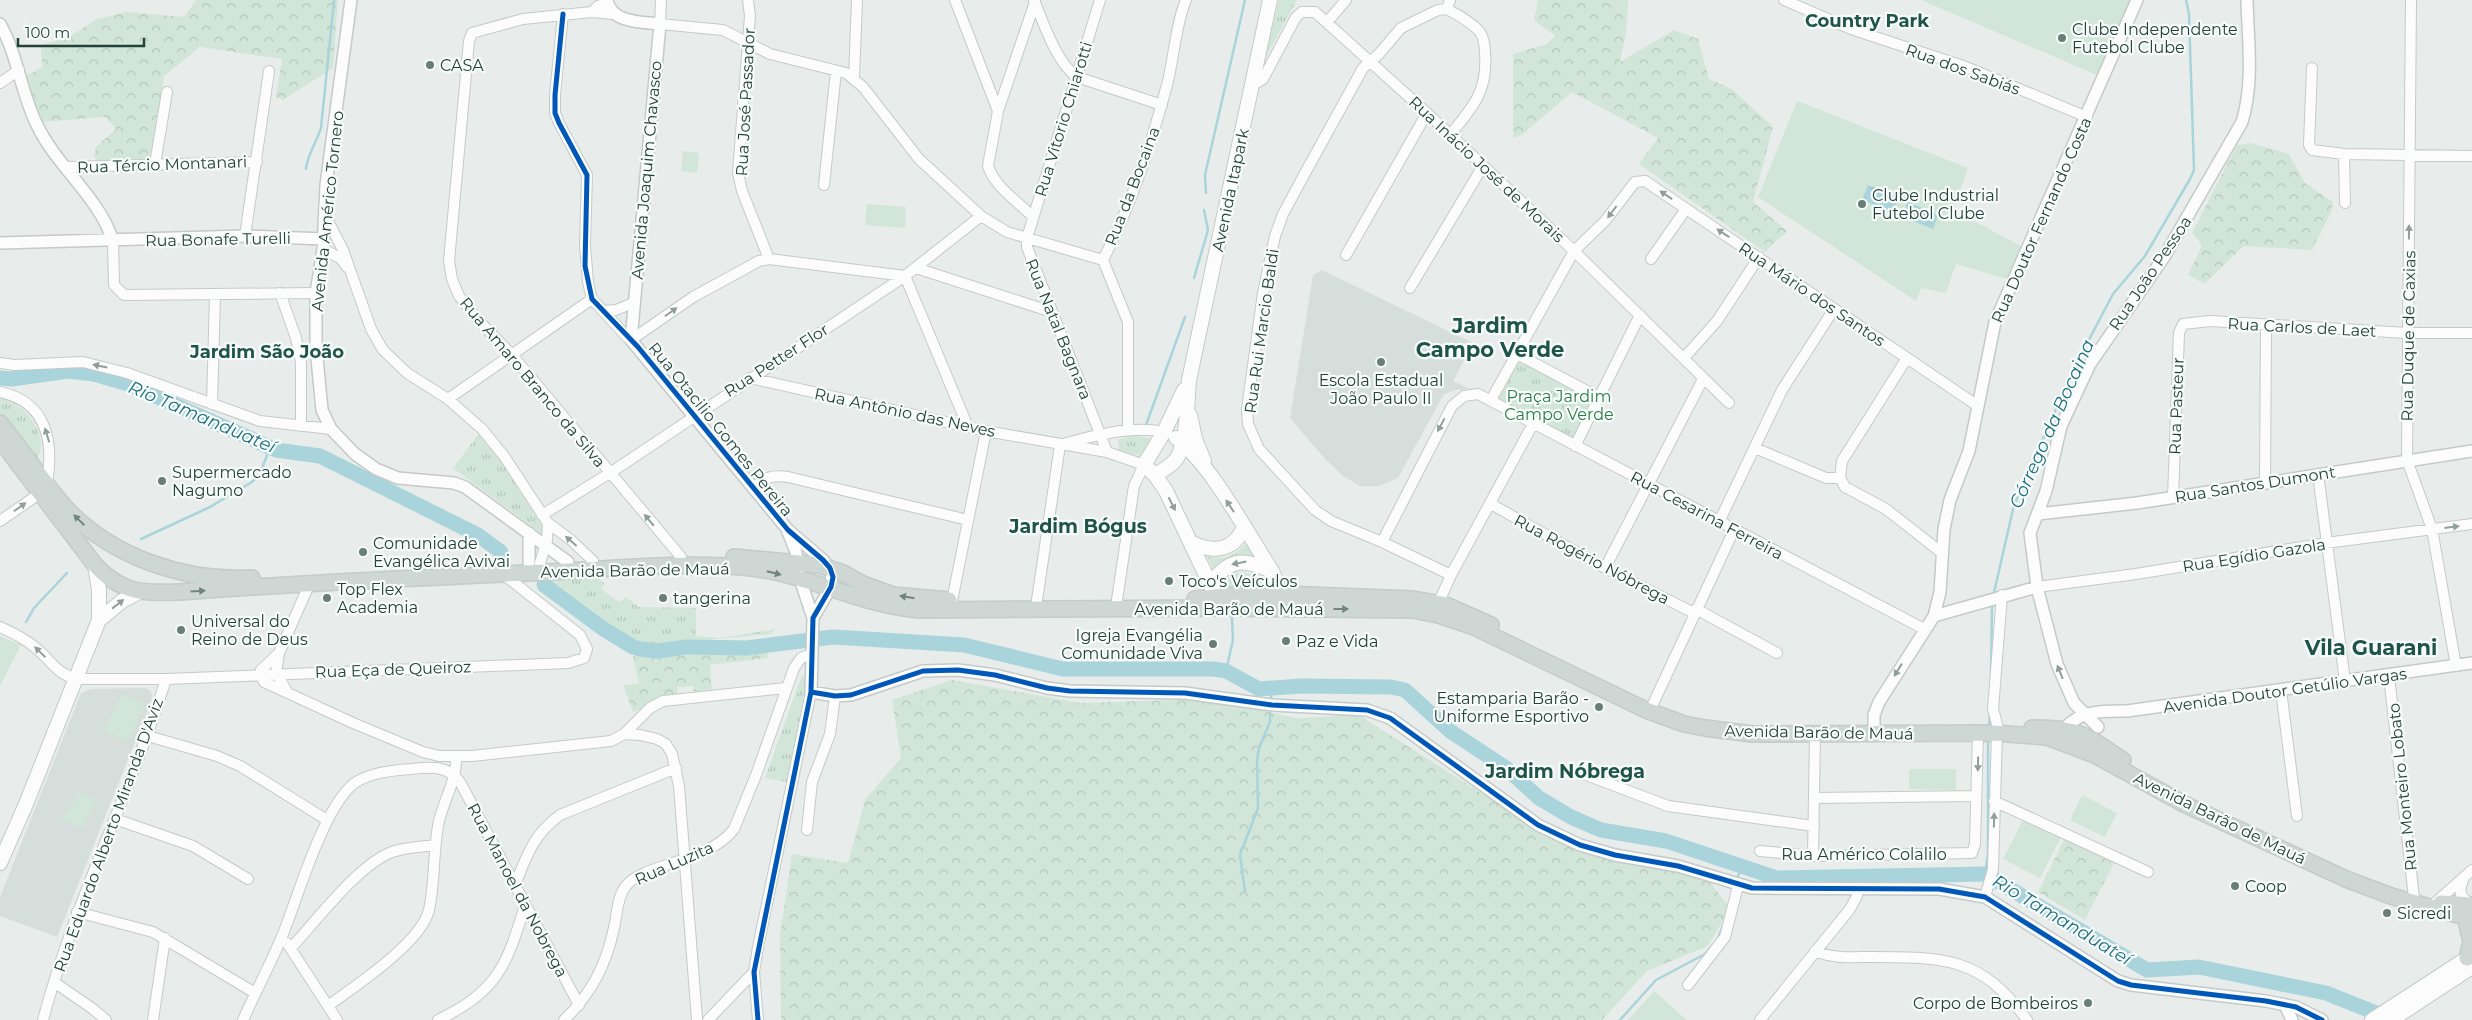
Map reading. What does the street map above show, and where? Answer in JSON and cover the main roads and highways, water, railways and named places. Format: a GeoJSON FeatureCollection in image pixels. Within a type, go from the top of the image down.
{"type":"FeatureCollection","features":[{"type":"Feature","properties":{"kind":"main road","name":"Avenida Itapark"},"geometry":{"type":"LineString","coordinates":[[1189,380],[1164,432],[1144,465],[1155,475],[1176,459],[1182,442],[1189,380],[1270,0]]}},
{"type":"Feature","properties":{"kind":"main road"},"geometry":{"type":"LineString","coordinates":[[1187,398],[1195,439],[1209,474]]}},
{"type":"Feature","properties":{"kind":"main road","name":"Avenida Barão de Mauá"},"geometry":{"type":"LineString","coordinates":[[0,423],[95,565],[115,582],[144,593],[502,573],[696,565],[746,568],[831,587],[842,593],[875,604],[919,610],[1220,602],[1258,593],[1413,599],[1438,604],[1473,615],[1653,704],[1688,718],[1734,726],[1988,731],[2065,728],[2095,733],[2192,802],[2348,875],[2414,898],[2470,913]]}},
{"type":"Feature","properties":{"kind":"main road"},"geometry":{"type":"LineString","coordinates":[[1164,432],[1182,442],[1209,474],[1278,583],[1279,593],[1271,604],[1246,608]]}},
{"type":"Feature","properties":{"kind":"main road","name":"Avenida Barão de Mauá"},"geometry":{"type":"LineString","coordinates":[[0,440],[43,488],[85,526],[118,547],[155,564],[180,572],[210,578],[247,578],[681,557],[739,557],[797,562],[830,568],[863,584],[893,595],[952,601],[1117,600],[1220,602],[1246,608],[1413,610],[1438,615],[1474,626],[1646,710],[1684,724],[1744,733],[1815,734],[1874,730]]}},
{"type":"Feature","properties":{"kind":"main road"},"geometry":{"type":"LineString","coordinates":[[1155,475],[1166,491],[1220,602]]}},
{"type":"Feature","properties":{"kind":"main road"},"geometry":{"type":"LineString","coordinates":[[1192,543],[1215,550],[1225,548],[1240,537],[1244,527]]}},
{"type":"Feature","properties":{"kind":"main road"},"geometry":{"type":"LineString","coordinates":[[0,863],[100,620],[99,590],[94,558],[98,551],[109,546],[118,547]]}},
{"type":"Feature","properties":{"kind":"main road"},"geometry":{"type":"LineString","coordinates":[[1211,583],[1224,568],[1244,561],[1272,571]]}},
{"type":"Feature","properties":{"kind":"main road"},"geometry":{"type":"LineString","coordinates":[[100,620],[122,601],[144,593],[162,580],[159,568],[155,564]]}},
{"type":"Feature","properties":{"kind":"main road","name":"Avenida Barão de Mauá"},"geometry":{"type":"LineString","coordinates":[[1988,731],[2047,737],[2096,755],[2184,804],[2346,879],[2391,896],[2470,913]]}},
{"type":"Feature","properties":{"kind":"main road"},"geometry":{"type":"LineString","coordinates":[[2047,737],[2080,742],[2095,733]]}},
{"type":"Feature","properties":{"kind":"main road"},"geometry":{"type":"LineString","coordinates":[[2372,1020],[2396,1012],[2470,960],[2470,913]]}},
{"type":"Feature","properties":{"kind":"water"},"geometry":{"type":"Polygon","coordinates":[[[1868,185],[1899,197],[1893,212],[1862,200],[1868,185]]]}},
{"type":"Feature","properties":{"kind":"water"},"geometry":{"type":"Polygon","coordinates":[[[1908,202],[1938,215],[1933,229],[1902,217],[1908,202]]]}},
{"type":"Feature","properties":{"kind":"waterway"},"geometry":{"type":"LineString","coordinates":[[306,169],[321,128],[334,0]]}},
{"type":"Feature","properties":{"kind":"waterway"},"geometry":{"type":"LineString","coordinates":[[1206,193],[1205,175],[1245,0]]}},
{"type":"Feature","properties":{"kind":"waterway","name":"Córrego da Bocaina"},"geometry":{"type":"LineString","coordinates":[[1993,597],[2014,505],[2073,370],[2113,294],[2145,256],[2194,170],[2189,14],[2186,0]]}},
{"type":"Feature","properties":{"kind":"waterway"},"geometry":{"type":"LineString","coordinates":[[1194,278],[1208,230],[1204,210]]}},
{"type":"Feature","properties":{"kind":"waterway"},"geometry":{"type":"LineString","coordinates":[[1146,425],[1185,317]]}},
{"type":"Feature","properties":{"kind":"waterway","name":"Rio Tamanduateí"},"geometry":{"type":"LineString","coordinates":[[0,378],[12,379],[68,371],[94,374],[128,384],[276,450],[320,456],[478,535],[501,552]]}},
{"type":"Feature","properties":{"kind":"waterway"},"geometry":{"type":"LineString","coordinates":[[141,539],[210,507],[252,482],[260,474],[270,447]]}},
{"type":"Feature","properties":{"kind":"waterway"},"geometry":{"type":"LineString","coordinates":[[26,622],[34,608],[67,573]]}},
{"type":"Feature","properties":{"kind":"waterway","name":"Rio Tamanduateí"},"geometry":{"type":"LineString","coordinates":[[544,585],[602,628],[633,647],[640,649],[657,651],[687,647],[746,648],[833,637],[964,645],[1063,669],[1214,669],[1226,671],[1259,689],[1301,686],[1391,687],[1405,690],[1450,731],[1506,768],[1539,798],[1571,817],[1601,830],[1666,841],[1777,878],[1985,874],[2147,970],[2199,967],[2326,993],[2391,1019]]}},
{"type":"Feature","properties":{"kind":"waterway","name":"Córrego da Bocaina"},"geometry":{"type":"LineString","coordinates":[[1991,674],[1992,604]]}},
{"type":"Feature","properties":{"kind":"waterway"},"geometry":{"type":"LineString","coordinates":[[1226,671],[1233,640],[1232,618]]}},
{"type":"Feature","properties":{"kind":"waterway"},"geometry":{"type":"LineString","coordinates":[[1270,700],[1274,688]]}},
{"type":"Feature","properties":{"kind":"waterway"},"geometry":{"type":"LineString","coordinates":[[1245,891],[1240,855],[1258,808],[1257,760],[1259,748],[1270,722],[1270,713]]}},
{"type":"Feature","properties":{"kind":"waterway","name":"Córrego da Bocaina"},"geometry":{"type":"LineString","coordinates":[[1989,729],[1990,714]]}},
{"type":"Feature","properties":{"kind":"waterway","name":"Córrego da Bocaina"},"geometry":{"type":"LineString","coordinates":[[1985,874],[1988,854],[1988,739]]}},
{"type":"Feature","properties":{"kind":"waterway"},"geometry":{"type":"LineString","coordinates":[[1737,878],[1742,867]]}},
{"type":"Feature","properties":{"kind":"waterway"},"geometry":{"type":"LineString","coordinates":[[1718,939],[1723,925]]}},
{"type":"Feature","properties":{"kind":"waterway"},"geometry":{"type":"LineString","coordinates":[[1620,1020],[1656,980],[1705,954],[1713,945]]}},
{"type":"Feature","properties":{"kind":"place","name":"Clube Independente Futebol Clube"},"geometry":{"type":"Point","coordinates":[2062,38]}},
{"type":"Feature","properties":{"kind":"place","name":"CASA"},"geometry":{"type":"Point","coordinates":[430,65]}},
{"type":"Feature","properties":{"kind":"place","name":"Clube Industrial Futebol Clube"},"geometry":{"type":"Point","coordinates":[1862,204]}},
{"type":"Feature","properties":{"kind":"place","name":"Escola Estadual João Paulo II"},"geometry":{"type":"Point","coordinates":[1381,362]}},
{"type":"Feature","properties":{"kind":"place","name":"Supermercado Nagumo"},"geometry":{"type":"Point","coordinates":[162,481]}},
{"type":"Feature","properties":{"kind":"place","name":"Comunidade Evangélica Avivai"},"geometry":{"type":"Point","coordinates":[363,552]}},
{"type":"Feature","properties":{"kind":"place","name":"Toco's Veículos"},"geometry":{"type":"Point","coordinates":[1169,581]}},
{"type":"Feature","properties":{"kind":"place","name":"Top Flex Academia"},"geometry":{"type":"Point","coordinates":[327,598]}},
{"type":"Feature","properties":{"kind":"place","name":"tangerina"},"geometry":{"type":"Point","coordinates":[663,598]}},
{"type":"Feature","properties":{"kind":"place","name":"Universal do Reino de Deus"},"geometry":{"type":"Point","coordinates":[181,630]}},
{"type":"Feature","properties":{"kind":"place","name":"Paz e Vida"},"geometry":{"type":"Point","coordinates":[1286,641]}},
{"type":"Feature","properties":{"kind":"place","name":"Igreja Evangélia Comunidade Viva"},"geometry":{"type":"Point","coordinates":[1213,644]}},
{"type":"Feature","properties":{"kind":"place","name":"Estamparia Barão - Uniforme Esportivo"},"geometry":{"type":"Point","coordinates":[1599,707]}},
{"type":"Feature","properties":{"kind":"place","name":"Coop"},"geometry":{"type":"Point","coordinates":[2235,886]}},
{"type":"Feature","properties":{"kind":"place","name":"Sicredi"},"geometry":{"type":"Point","coordinates":[2387,913]}},
{"type":"Feature","properties":{"kind":"place","name":"Corpo de Bombeiros"},"geometry":{"type":"Point","coordinates":[2088,1003]}},
{"type":"Feature","properties":{"kind":"district","name":"Country Park"},"geometry":{"type":"Point","coordinates":[1867,21]}},
{"type":"Feature","properties":{"kind":"district","name":"Jardim Campo Verde"},"geometry":{"type":"Point","coordinates":[1490,338]}},
{"type":"Feature","properties":{"kind":"district","name":"Jardim São João"},"geometry":{"type":"Point","coordinates":[267,352]}},
{"type":"Feature","properties":{"kind":"district","name":"Jardim Bógus"},"geometry":{"type":"Point","coordinates":[1078,526]}},
{"type":"Feature","properties":{"kind":"district","name":"Vila Guarani"},"geometry":{"type":"Point","coordinates":[2371,648]}},
{"type":"Feature","properties":{"kind":"district","name":"Jardim Nóbrega"},"geometry":{"type":"Point","coordinates":[1565,771]}},
{"type":"Feature","properties":{"kind":"park label","name":"Praça Jardim Campo Verde"},"geometry":{"type":"Point","coordinates":[1559,405]}}]}
